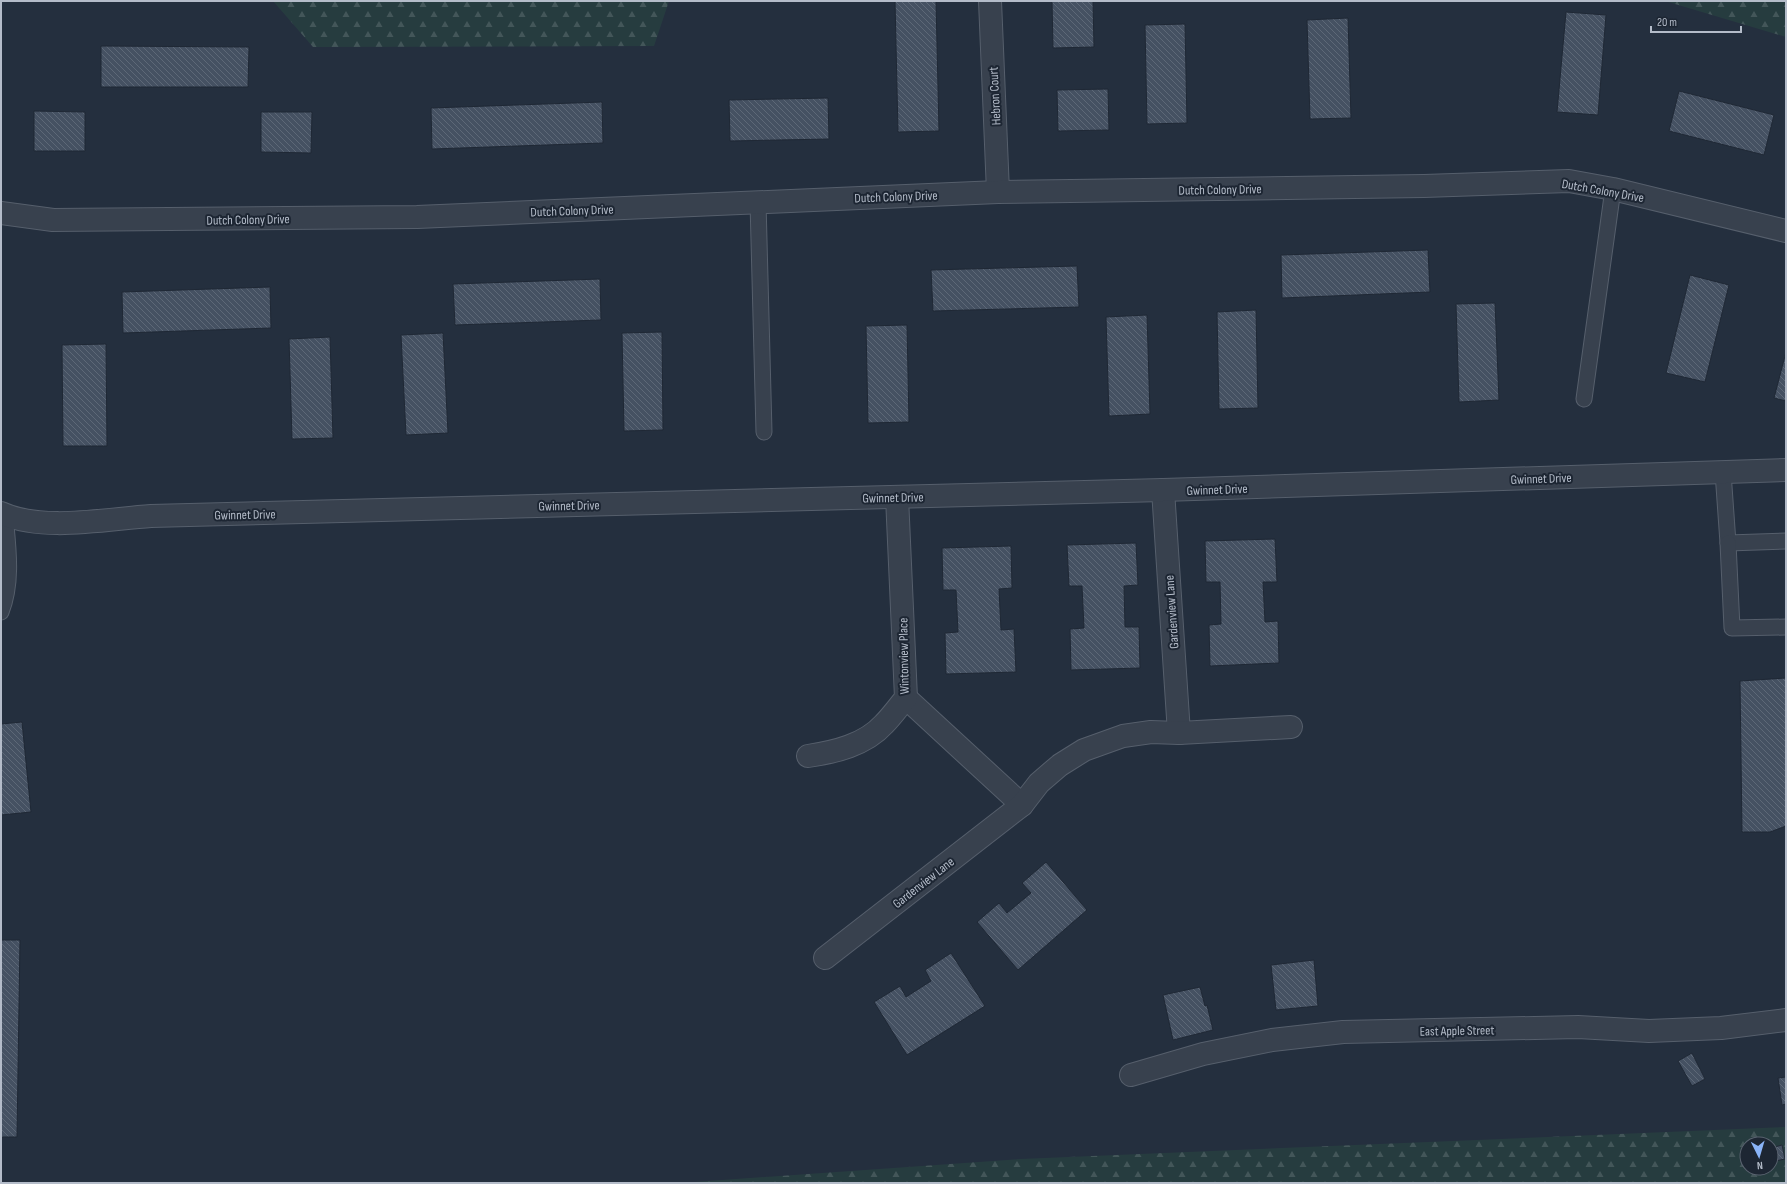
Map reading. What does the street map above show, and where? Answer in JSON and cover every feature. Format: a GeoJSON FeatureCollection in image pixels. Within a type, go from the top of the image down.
{"type":"FeatureCollection","features":[{"type":"Feature","properties":{"kind":"street","name":"Hebron Court"},"geometry":{"type":"LineString","coordinates":[[990,1],[998,192]]}},
{"type":"Feature","properties":{"kind":"street","name":"Dutch Colony Drive"},"geometry":{"type":"LineString","coordinates":[[1,213],[52,220],[417,217],[998,192],[1424,186],[1569,181],[1613,189],[1786,231]]}},
{"type":"Feature","properties":{"kind":"street","name":"Gwinnet Drive"},"geometry":{"type":"LineString","coordinates":[[3,514],[31,522],[57,523],[151,516],[1163,490],[1786,470]]}},
{"type":"Feature","properties":{"kind":"street","name":"Gardenview Lane"},"geometry":{"type":"LineString","coordinates":[[1163,490],[1179,733]]}},
{"type":"Feature","properties":{"kind":"street","name":"Wintonview Place"},"geometry":{"type":"LineString","coordinates":[[808,756],[832,753],[865,739],[884,725],[906,698],[897,497]]}},
{"type":"Feature","properties":{"kind":"street"},"geometry":{"type":"LineString","coordinates":[[906,698],[1022,805]]}},
{"type":"Feature","properties":{"kind":"street","name":"Gardenview Lane"},"geometry":{"type":"LineString","coordinates":[[825,958],[1022,805],[1039,783],[1060,765],[1084,750],[1123,736],[1151,732],[1179,733],[1291,727]]}},
{"type":"Feature","properties":{"kind":"street","name":"East Apple Street"},"geometry":{"type":"LineString","coordinates":[[1131,1075],[1203,1054],[1272,1040],[1343,1032],[1578,1028],[1649,1031],[1721,1028],[1786,1020]]}},
{"type":"Feature","properties":{"kind":"lane"},"geometry":{"type":"LineString","coordinates":[[1584,399],[1613,189]]}},
{"type":"Feature","properties":{"kind":"lane"},"geometry":{"type":"LineString","coordinates":[[758,202],[764,432]]}},
{"type":"Feature","properties":{"kind":"lane"},"geometry":{"type":"LineString","coordinates":[[1723,472],[1732,628],[1786,626]]}},
{"type":"Feature","properties":{"kind":"lane"},"geometry":{"type":"LineString","coordinates":[[1,612],[6,598],[8,551],[3,514]]}},
{"type":"Feature","properties":{"kind":"lane"},"geometry":{"type":"LineString","coordinates":[[1728,543],[1786,541]]}},
{"type":"Feature","properties":{"kind":"green space"},"geometry":{"type":"Polygon","coordinates":[[[273,1],[669,1],[654,46],[313,47],[273,1]]]}},
{"type":"Feature","properties":{"kind":"green space"},"geometry":{"type":"Polygon","coordinates":[[[1665,1],[1786,1],[1786,37],[1665,1]]]}},
{"type":"Feature","properties":{"kind":"green space"},"geometry":{"type":"Polygon","coordinates":[[[1786,1127],[1786,1183],[680,1183],[1021,1159],[1786,1127]]]}},
{"type":"Feature","properties":{"kind":"building"},"geometry":{"type":"Polygon","coordinates":[[[895,1],[936,1],[939,131],[898,132],[895,1]]]}},
{"type":"Feature","properties":{"kind":"building"},"geometry":{"type":"Polygon","coordinates":[[[1052,1],[1093,1],[1094,47],[1053,48],[1052,1]]]}},
{"type":"Feature","properties":{"kind":"building"},"geometry":{"type":"Polygon","coordinates":[[[1566,12],[1606,15],[1598,115],[1557,112],[1566,12]]]}},
{"type":"Feature","properties":{"kind":"building"},"geometry":{"type":"Polygon","coordinates":[[[1348,18],[1351,118],[1310,119],[1307,20],[1348,18]]]}},
{"type":"Feature","properties":{"kind":"building"},"geometry":{"type":"Polygon","coordinates":[[[1185,24],[1187,123],[1147,124],[1145,25],[1185,24]]]}},
{"type":"Feature","properties":{"kind":"building"},"geometry":{"type":"Polygon","coordinates":[[[101,46],[249,47],[248,87],[101,87],[101,46]]]}},
{"type":"Feature","properties":{"kind":"building"},"geometry":{"type":"Polygon","coordinates":[[[1108,89],[1109,130],[1058,131],[1057,90],[1108,89]]]}},
{"type":"Feature","properties":{"kind":"building"},"geometry":{"type":"Polygon","coordinates":[[[1679,91],[1774,115],[1764,155],[1669,131],[1679,91]]]}},
{"type":"Feature","properties":{"kind":"building"},"geometry":{"type":"Polygon","coordinates":[[[828,98],[829,139],[730,141],[729,100],[828,98]]]}},
{"type":"Feature","properties":{"kind":"building"},"geometry":{"type":"Polygon","coordinates":[[[602,102],[603,143],[432,149],[431,108],[602,102]]]}},
{"type":"Feature","properties":{"kind":"building"},"geometry":{"type":"Polygon","coordinates":[[[34,111],[85,112],[85,151],[34,151],[34,111]]]}},
{"type":"Feature","properties":{"kind":"building"},"geometry":{"type":"Polygon","coordinates":[[[261,112],[312,112],[311,153],[261,152],[261,112]]]}},
{"type":"Feature","properties":{"kind":"building"},"geometry":{"type":"Polygon","coordinates":[[[1428,250],[1430,292],[1282,298],[1281,255],[1428,250]]]}},
{"type":"Feature","properties":{"kind":"building"},"geometry":{"type":"Polygon","coordinates":[[[1077,266],[1079,307],[933,311],[931,270],[1077,266]]]}},
{"type":"Feature","properties":{"kind":"building"},"geometry":{"type":"Polygon","coordinates":[[[1690,275],[1729,285],[1705,382],[1666,373],[1690,275]]]}},
{"type":"Feature","properties":{"kind":"building"},"geometry":{"type":"Polygon","coordinates":[[[600,279],[601,320],[455,325],[453,284],[600,279]]]}},
{"type":"Feature","properties":{"kind":"building"},"geometry":{"type":"Polygon","coordinates":[[[270,287],[271,328],[123,333],[122,292],[270,287]]]}},
{"type":"Feature","properties":{"kind":"building"},"geometry":{"type":"Polygon","coordinates":[[[1495,303],[1499,400],[1459,402],[1456,304],[1495,303]]]}},
{"type":"Feature","properties":{"kind":"building"},"geometry":{"type":"Polygon","coordinates":[[[1256,310],[1258,408],[1219,409],[1217,312],[1256,310]]]}},
{"type":"Feature","properties":{"kind":"building"},"geometry":{"type":"Polygon","coordinates":[[[1147,315],[1150,414],[1109,416],[1106,317],[1147,315]]]}},
{"type":"Feature","properties":{"kind":"building"},"geometry":{"type":"Polygon","coordinates":[[[907,325],[909,422],[868,423],[866,326],[907,325]]]}},
{"type":"Feature","properties":{"kind":"building"},"geometry":{"type":"Polygon","coordinates":[[[662,332],[663,430],[624,431],[622,333],[662,332]]]}},
{"type":"Feature","properties":{"kind":"building"},"geometry":{"type":"Polygon","coordinates":[[[443,333],[448,433],[406,435],[401,335],[443,333]]]}},
{"type":"Feature","properties":{"kind":"building"},"geometry":{"type":"Polygon","coordinates":[[[330,337],[333,438],[292,439],[289,339],[330,337]]]}},
{"type":"Feature","properties":{"kind":"building"},"geometry":{"type":"Polygon","coordinates":[[[106,344],[107,446],[63,446],[62,345],[106,344]]]}},
{"type":"Feature","properties":{"kind":"building"},"geometry":{"type":"Polygon","coordinates":[[[1786,352],[1786,401],[1774,398],[1786,352]]]}},
{"type":"Feature","properties":{"kind":"building"},"geometry":{"type":"Polygon","coordinates":[[[1275,539],[1277,582],[1263,582],[1265,622],[1278,621],[1279,663],[1210,666],[1209,625],[1221,624],[1220,582],[1206,582],[1205,541],[1275,539]]]}},
{"type":"Feature","properties":{"kind":"building"},"geometry":{"type":"Polygon","coordinates":[[[1136,543],[1138,585],[1124,586],[1125,627],[1139,627],[1140,668],[1071,670],[1070,629],[1084,628],[1082,586],[1069,586],[1067,545],[1136,543]]]}},
{"type":"Feature","properties":{"kind":"building"},"geometry":{"type":"Polygon","coordinates":[[[1011,546],[1012,588],[999,589],[1001,630],[1014,629],[1016,672],[946,674],[945,633],[958,632],[956,590],[943,590],[942,548],[1011,546]]]}},
{"type":"Feature","properties":{"kind":"building"},"geometry":{"type":"Polygon","coordinates":[[[1786,678],[1786,826],[1770,832],[1742,832],[1740,681],[1786,678]]]}},
{"type":"Feature","properties":{"kind":"building"},"geometry":{"type":"Polygon","coordinates":[[[22,722],[31,812],[1,815],[1,724],[22,722]]]}},
{"type":"Feature","properties":{"kind":"building"},"geometry":{"type":"Polygon","coordinates":[[[1046,862],[1087,910],[1018,970],[977,922],[999,903],[1007,913],[1031,893],[1022,883],[1046,862]]]}},
{"type":"Feature","properties":{"kind":"building"},"geometry":{"type":"Polygon","coordinates":[[[1,940],[20,940],[17,1137],[1,1137],[1,940]]]}},
{"type":"Feature","properties":{"kind":"building"},"geometry":{"type":"Polygon","coordinates":[[[951,953],[985,1006],[907,1055],[874,1002],[900,986],[906,997],[931,981],[925,970],[951,953]]]}},
{"type":"Feature","properties":{"kind":"building"},"geometry":{"type":"Polygon","coordinates":[[[1314,960],[1318,1006],[1276,1010],[1271,965],[1314,960]]]}},
{"type":"Feature","properties":{"kind":"building"},"geometry":{"type":"Polygon","coordinates":[[[1200,987],[1205,1006],[1207,1005],[1213,1030],[1173,1040],[1163,995],[1200,987]]]}},
{"type":"Feature","properties":{"kind":"building"},"geometry":{"type":"Polygon","coordinates":[[[1692,1053],[1705,1079],[1692,1086],[1678,1061],[1692,1053]]]}},
{"type":"Feature","properties":{"kind":"building"},"geometry":{"type":"Polygon","coordinates":[[[1786,1077],[1786,1104],[1782,1105],[1778,1078],[1786,1077]]]}},
{"type":"Feature","properties":{"kind":"building"},"geometry":{"type":"Polygon","coordinates":[[[1782,1145],[1785,1159],[1779,1160],[1779,1146],[1782,1145]]]}}]}
